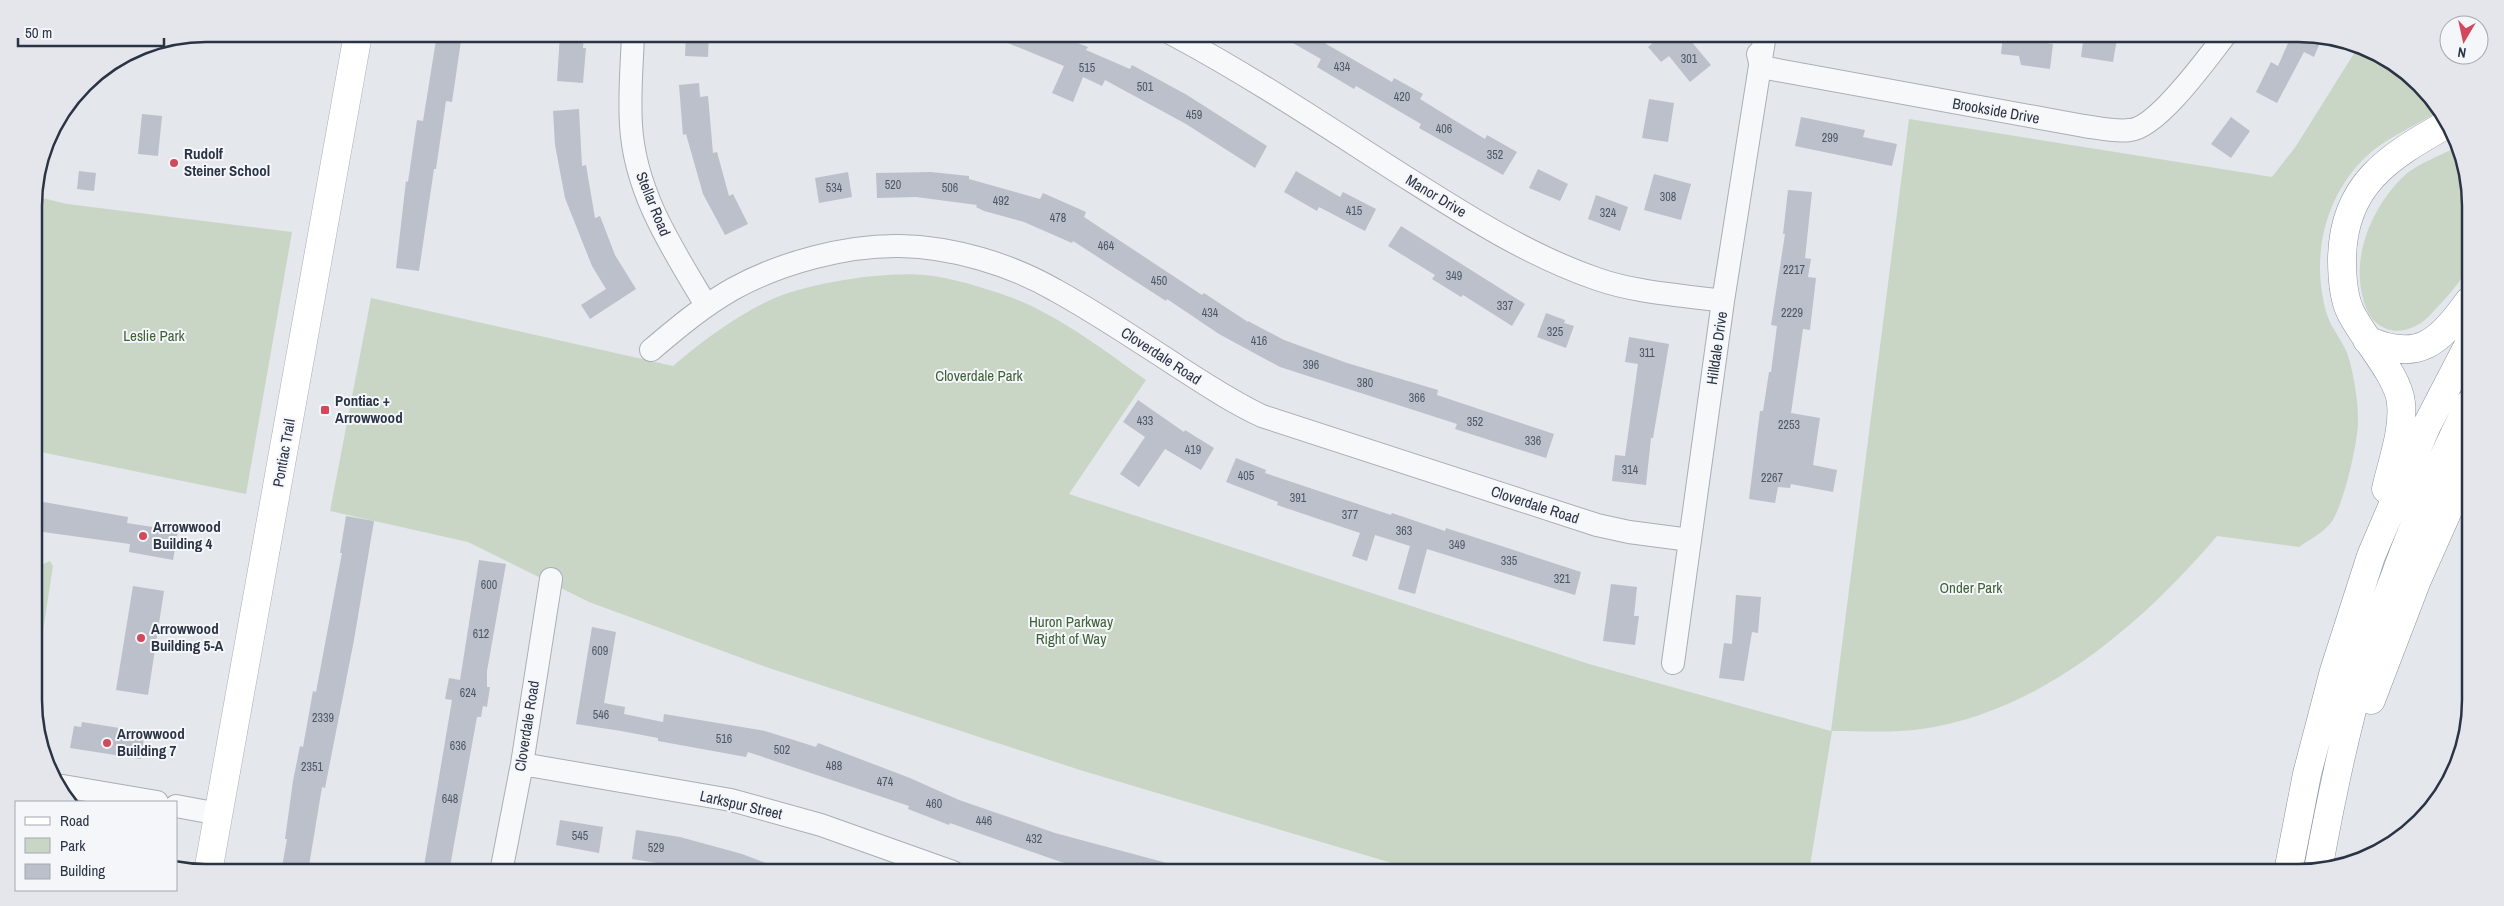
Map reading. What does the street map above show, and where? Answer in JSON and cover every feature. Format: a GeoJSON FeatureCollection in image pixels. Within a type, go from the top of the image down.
{"type":"FeatureCollection","features":[{"type":"Feature","properties":{"kind":"main road","name":"Pontiac Trail"},"geometry":{"type":"LineString","coordinates":[[210,864],[357,42]]}},
{"type":"Feature","properties":{"kind":"main road"},"geometry":{"type":"LineString","coordinates":[[2290,863],[2307,774],[2332,680],[2371,556],[2400,428],[2401,402],[2393,381],[2349,310],[2342,276],[2342,242],[2349,213],[2365,183],[2389,160],[2441,128]]}},
{"type":"Feature","properties":{"kind":"main road"},"geometry":{"type":"LineString","coordinates":[[2367,340],[2385,348],[2410,351],[2432,344],[2451,326],[2462,311]]}},
{"type":"Feature","properties":{"kind":"main road"},"geometry":{"type":"LineString","coordinates":[[2371,556],[2427,425],[2462,358]]}},
{"type":"Feature","properties":{"kind":"main road"},"geometry":{"type":"LineString","coordinates":[[2319,862],[2334,781],[2362,675],[2396,573],[2426,494],[2462,419]]}},
{"type":"Feature","properties":{"kind":"main road"},"geometry":{"type":"LineString","coordinates":[[2334,781],[2379,681],[2439,527],[2462,478]]}},
{"type":"Feature","properties":{"kind":"street","name":"Stellar Road"},"geometry":{"type":"LineString","coordinates":[[633,42],[630,95],[631,126],[638,169],[654,215],[706,305]]}},
{"type":"Feature","properties":{"kind":"street","name":"Manor Drive"},"geometry":{"type":"LineString","coordinates":[[1185,42],[1308,115],[1452,207],[1560,265],[1597,280],[1628,288],[1724,301]]}},
{"type":"Feature","properties":{"kind":"street"},"geometry":{"type":"LineString","coordinates":[[1756,42],[1762,68]]}},
{"type":"Feature","properties":{"kind":"street","name":"Hilldale Drive"},"geometry":{"type":"LineString","coordinates":[[1673,663],[1724,301],[1762,68],[1764,42]]}},
{"type":"Feature","properties":{"kind":"street","name":"Brookside Drive"},"geometry":{"type":"LineString","coordinates":[[1762,68],[2074,124],[2131,130],[2155,117],[2168,105],[2219,42]]}},
{"type":"Feature","properties":{"kind":"street","name":"Cloverdale Road"},"geometry":{"type":"LineString","coordinates":[[651,350],[706,305],[762,274],[818,256],[900,246],[978,259],[1025,275],[1054,289],[1230,400],[1262,416],[1597,525],[1629,532],[1690,540]]}},
{"type":"Feature","properties":{"kind":"street","name":"Cloverdale Road"},"geometry":{"type":"LineString","coordinates":[[504,864],[522,764],[551,579]]}},
{"type":"Feature","properties":{"kind":"street","name":"Larkspur Street"},"geometry":{"type":"LineString","coordinates":[[522,764],[731,800],[821,825],[930,864]]}},
{"type":"Feature","properties":{"kind":"street"},"geometry":{"type":"LineString","coordinates":[[68,787],[150,801]]}},
{"type":"Feature","properties":{"kind":"street"},"geometry":{"type":"LineString","coordinates":[[178,806],[219,814]]}},
{"type":"Feature","properties":{"kind":"green space"},"geometry":{"type":"Polygon","coordinates":[[[2354,53],[2389,70],[2406,83],[2433,114],[2392,138],[2368,155],[2353,171],[2341,189],[2331,208],[2325,229],[2321,250],[2322,294],[2329,321],[2345,347],[2349,359],[2353,373],[2358,419],[2356,442],[2345,489],[2330,524],[2299,547],[2217,536],[2156,601],[2122,631],[2086,659],[2048,684],[2008,704],[1966,719],[1922,729],[1832,731],[1810,863],[1393,863],[1080,770],[769,668],[589,602],[468,542],[330,511],[371,298],[673,366],[729,323],[782,295],[822,284],[867,277],[909,274],[936,276],[980,287],[1028,305],[1081,334],[1146,380],[1069,494],[1589,664],[1831,731],[1909,119],[2272,177],[2296,146],[2354,53]]]}},
{"type":"Feature","properties":{"kind":"green space"},"geometry":{"type":"Polygon","coordinates":[[[2451,150],[2456,164],[2462,207],[2462,277],[2451,292],[2422,322],[2405,330],[2393,331],[2378,324],[2366,308],[2360,282],[2363,248],[2374,216],[2383,201],[2405,175],[2423,163],[2451,150]]]}},
{"type":"Feature","properties":{"kind":"green space","name":"Leslie Park"},"geometry":{"type":"Polygon","coordinates":[[[43,198],[67,204],[292,232],[246,494],[42,452],[43,198]]]}},
{"type":"Feature","properties":{"kind":"green space"},"geometry":{"type":"Polygon","coordinates":[[[50,561],[53,566],[42,636],[42,569],[43,564],[50,561]]]}},
{"type":"Feature","properties":{"kind":"building"},"geometry":{"type":"Polygon","coordinates":[[[436,42],[461,42],[452,102],[446,101],[419,271],[396,268],[406,181],[408,182],[417,120],[423,121],[436,42]]]}},
{"type":"Feature","properties":{"kind":"building"},"geometry":{"type":"Polygon","coordinates":[[[559,42],[583,42],[583,48],[586,48],[583,83],[557,81],[559,42]]]}},
{"type":"Feature","properties":{"kind":"building"},"geometry":{"type":"Polygon","coordinates":[[[686,42],[709,42],[708,57],[685,56],[686,42]]]}},
{"type":"Feature","properties":{"kind":"building"},"geometry":{"type":"Polygon","coordinates":[[[1006,42],[1075,42],[1088,47],[1086,50],[1130,69],[1132,65],[1187,95],[1267,146],[1255,168],[1186,124],[1105,80],[1102,86],[1083,77],[1073,102],[1052,93],[1064,66],[1006,42]]]}},
{"type":"Feature","properties":{"kind":"building"},"geometry":{"type":"Polygon","coordinates":[[[1291,42],[1323,42],[1392,82],[1394,78],[1423,94],[1420,99],[1485,139],[1487,135],[1517,152],[1503,175],[1419,128],[1421,124],[1356,86],[1354,89],[1317,67],[1321,59],[1291,42]]]}},
{"type":"Feature","properties":{"kind":"building"},"geometry":{"type":"Polygon","coordinates":[[[1654,42],[1692,42],[1711,65],[1690,82],[1669,56],[1661,62],[1648,47],[1654,42]]]}},
{"type":"Feature","properties":{"kind":"building"},"geometry":{"type":"Polygon","coordinates":[[[2002,42],[2053,44],[2050,69],[2021,65],[2019,56],[2001,54],[2002,42]]]}},
{"type":"Feature","properties":{"kind":"building"},"geometry":{"type":"Polygon","coordinates":[[[2083,42],[2116,42],[2113,62],[2081,57],[2083,42]]]}},
{"type":"Feature","properties":{"kind":"building"},"geometry":{"type":"Polygon","coordinates":[[[2288,42],[2319,44],[2314,57],[2304,52],[2277,103],[2256,92],[2271,62],[2278,66],[2288,42]]]}},
{"type":"Feature","properties":{"kind":"building"},"geometry":{"type":"Polygon","coordinates":[[[699,83],[700,97],[708,96],[713,153],[717,152],[729,196],[733,194],[748,224],[725,235],[703,194],[686,134],[683,135],[679,85],[699,83]]]}},
{"type":"Feature","properties":{"kind":"building"},"geometry":{"type":"Polygon","coordinates":[[[1649,99],[1674,103],[1668,142],[1642,138],[1649,99]]]}},
{"type":"Feature","properties":{"kind":"building"},"geometry":{"type":"Polygon","coordinates":[[[579,109],[582,166],[586,165],[595,218],[600,216],[615,255],[636,289],[590,319],[581,305],[606,289],[592,266],[565,198],[555,145],[553,111],[579,109]]]}},
{"type":"Feature","properties":{"kind":"building"},"geometry":{"type":"Polygon","coordinates":[[[142,114],[162,116],[158,156],[138,154],[142,114]]]}},
{"type":"Feature","properties":{"kind":"building"},"geometry":{"type":"Polygon","coordinates":[[[1801,117],[1865,130],[1863,137],[1897,144],[1892,166],[1795,146],[1801,117]]]}},
{"type":"Feature","properties":{"kind":"building"},"geometry":{"type":"Polygon","coordinates":[[[2231,117],[2250,131],[2231,158],[2211,144],[2231,117]]]}},
{"type":"Feature","properties":{"kind":"building"},"geometry":{"type":"Polygon","coordinates":[[[1538,169],[1568,184],[1560,201],[1529,188],[1538,169]]]}},
{"type":"Feature","properties":{"kind":"building"},"geometry":{"type":"Polygon","coordinates":[[[79,171],[96,173],[94,191],[77,189],[79,171]]]}},
{"type":"Feature","properties":{"kind":"building"},"geometry":{"type":"Polygon","coordinates":[[[1296,171],[1340,197],[1343,192],[1376,209],[1365,231],[1319,207],[1317,211],[1284,192],[1296,171]]]}},
{"type":"Feature","properties":{"kind":"building"},"geometry":{"type":"Polygon","coordinates":[[[848,172],[852,197],[819,203],[815,178],[848,172]]]}},
{"type":"Feature","properties":{"kind":"building"},"geometry":{"type":"Polygon","coordinates":[[[931,172],[969,176],[969,179],[1040,199],[1043,193],[1086,212],[1084,217],[1202,295],[1204,293],[1248,322],[1284,340],[1347,363],[1438,390],[1437,395],[1554,434],[1546,458],[1455,429],[1457,424],[1280,367],[1219,334],[1167,299],[1166,301],[1073,241],[1072,243],[1024,222],[984,211],[976,207],[977,205],[916,197],[877,198],[876,173],[931,172]]]}},
{"type":"Feature","properties":{"kind":"building"},"geometry":{"type":"Polygon","coordinates":[[[1654,174],[1691,184],[1681,220],[1644,210],[1654,174]]]}},
{"type":"Feature","properties":{"kind":"building"},"geometry":{"type":"Polygon","coordinates":[[[1788,190],[1812,192],[1805,258],[1811,259],[1808,277],[1816,278],[1810,330],[1803,329],[1791,413],[1820,418],[1813,465],[1837,470],[1833,492],[1791,484],[1790,488],[1778,487],[1775,503],[1749,499],[1760,411],[1763,411],[1769,372],[1771,372],[1777,326],[1771,325],[1785,234],[1783,234],[1788,190]]]}},
{"type":"Feature","properties":{"kind":"building"},"geometry":{"type":"Polygon","coordinates":[[[1596,195],[1628,207],[1620,231],[1588,219],[1596,195]]]}},
{"type":"Feature","properties":{"kind":"building"},"geometry":{"type":"Polygon","coordinates":[[[1401,226],[1525,304],[1512,326],[1463,295],[1461,297],[1432,279],[1435,275],[1388,246],[1401,226]]]}},
{"type":"Feature","properties":{"kind":"building"},"geometry":{"type":"Polygon","coordinates":[[[1546,313],[1565,320],[1564,323],[1574,326],[1566,348],[1537,337],[1546,313]]]}},
{"type":"Feature","properties":{"kind":"building"},"geometry":{"type":"Polygon","coordinates":[[[1629,337],[1669,344],[1653,438],[1651,438],[1646,485],[1612,481],[1615,455],[1625,456],[1638,364],[1625,362],[1629,337]]]}},
{"type":"Feature","properties":{"kind":"building"},"geometry":{"type":"Polygon","coordinates":[[[1138,400],[1184,432],[1185,430],[1214,448],[1201,470],[1165,449],[1139,487],[1120,474],[1145,437],[1123,422],[1138,400]]]}},
{"type":"Feature","properties":{"kind":"building"},"geometry":{"type":"Polygon","coordinates":[[[1236,458],[1266,470],[1265,473],[1391,515],[1392,513],[1445,531],[1446,528],[1581,572],[1575,595],[1427,549],[1415,594],[1398,589],[1410,546],[1375,535],[1367,561],[1352,556],[1360,533],[1277,505],[1278,502],[1226,482],[1236,458]]]}},
{"type":"Feature","properties":{"kind":"building"},"geometry":{"type":"Polygon","coordinates":[[[42,502],[128,517],[127,523],[178,531],[173,560],[129,552],[130,544],[42,532],[42,502]]]}},
{"type":"Feature","properties":{"kind":"building"},"geometry":{"type":"Polygon","coordinates":[[[346,516],[374,521],[354,640],[325,788],[322,787],[309,864],[282,864],[293,781],[300,746],[303,747],[313,691],[316,692],[342,553],[340,553],[346,516]]]}},
{"type":"Feature","properties":{"kind":"building"},"geometry":{"type":"Polygon","coordinates":[[[479,560],[506,564],[487,671],[487,687],[490,687],[487,707],[483,706],[481,717],[477,717],[450,864],[424,864],[452,700],[445,699],[449,678],[460,680],[479,560]]]}},
{"type":"Feature","properties":{"kind":"building"},"geometry":{"type":"Polygon","coordinates":[[[1611,584],[1637,587],[1634,616],[1639,616],[1635,645],[1603,641],[1611,584]]]}},
{"type":"Feature","properties":{"kind":"building","name":"Arrowwood Building 5-A"},"geometry":{"type":"Polygon","coordinates":[[[133,586],[164,591],[148,695],[116,690],[133,586]]]}},
{"type":"Feature","properties":{"kind":"building"},"geometry":{"type":"Polygon","coordinates":[[[1736,595],[1761,597],[1758,633],[1752,632],[1744,681],[1719,678],[1724,643],[1732,644],[1736,595]]]}},
{"type":"Feature","properties":{"kind":"building"},"geometry":{"type":"Polygon","coordinates":[[[592,627],[616,632],[604,703],[625,707],[624,714],[663,722],[664,714],[765,731],[816,747],[818,743],[910,778],[959,800],[1055,833],[1169,864],[1067,864],[950,823],[949,825],[908,809],[909,806],[748,752],[746,757],[658,741],[658,738],[576,724],[592,627]]]}},
{"type":"Feature","properties":{"kind":"building","name":"Arrowwood Building 7"},"geometry":{"type":"Polygon","coordinates":[[[82,722],[138,731],[137,736],[144,738],[141,759],[70,748],[74,726],[81,727],[82,722]]]}},
{"type":"Feature","properties":{"kind":"building"},"geometry":{"type":"Polygon","coordinates":[[[560,820],[603,827],[599,853],[556,845],[560,820]]]}},
{"type":"Feature","properties":{"kind":"building"},"geometry":{"type":"Polygon","coordinates":[[[636,830],[680,837],[742,854],[768,864],[662,864],[632,859],[636,830]]]}},
{"type":"Feature","properties":{"kind":"place","name":"Rudolf Steiner School"},"geometry":{"type":"Point","coordinates":[174,163]}},
{"type":"Feature","properties":{"kind":"place","name":"Pontiac + Arrowwood"},"geometry":{"type":"Point","coordinates":[325,410]}},
{"type":"Feature","properties":{"kind":"place","name":"Arrowwood Building 4"},"geometry":{"type":"Point","coordinates":[143,536]}},
{"type":"Feature","properties":{"kind":"place","name":"Arrowwood Building 5-A"},"geometry":{"type":"Point","coordinates":[141,638]}},
{"type":"Feature","properties":{"kind":"place","name":"Arrowwood Building 7"},"geometry":{"type":"Point","coordinates":[107,743]}},
{"type":"Feature","properties":{"kind":"park label","name":"Cloverdale Park"},"geometry":{"type":"Point","coordinates":[979,376]}},
{"type":"Feature","properties":{"kind":"park label","name":"Onder Park"},"geometry":{"type":"Point","coordinates":[1971,588]}},
{"type":"Feature","properties":{"kind":"park label","name":"Huron Parkway Right of Way"},"geometry":{"type":"Point","coordinates":[1071,630]}}]}
